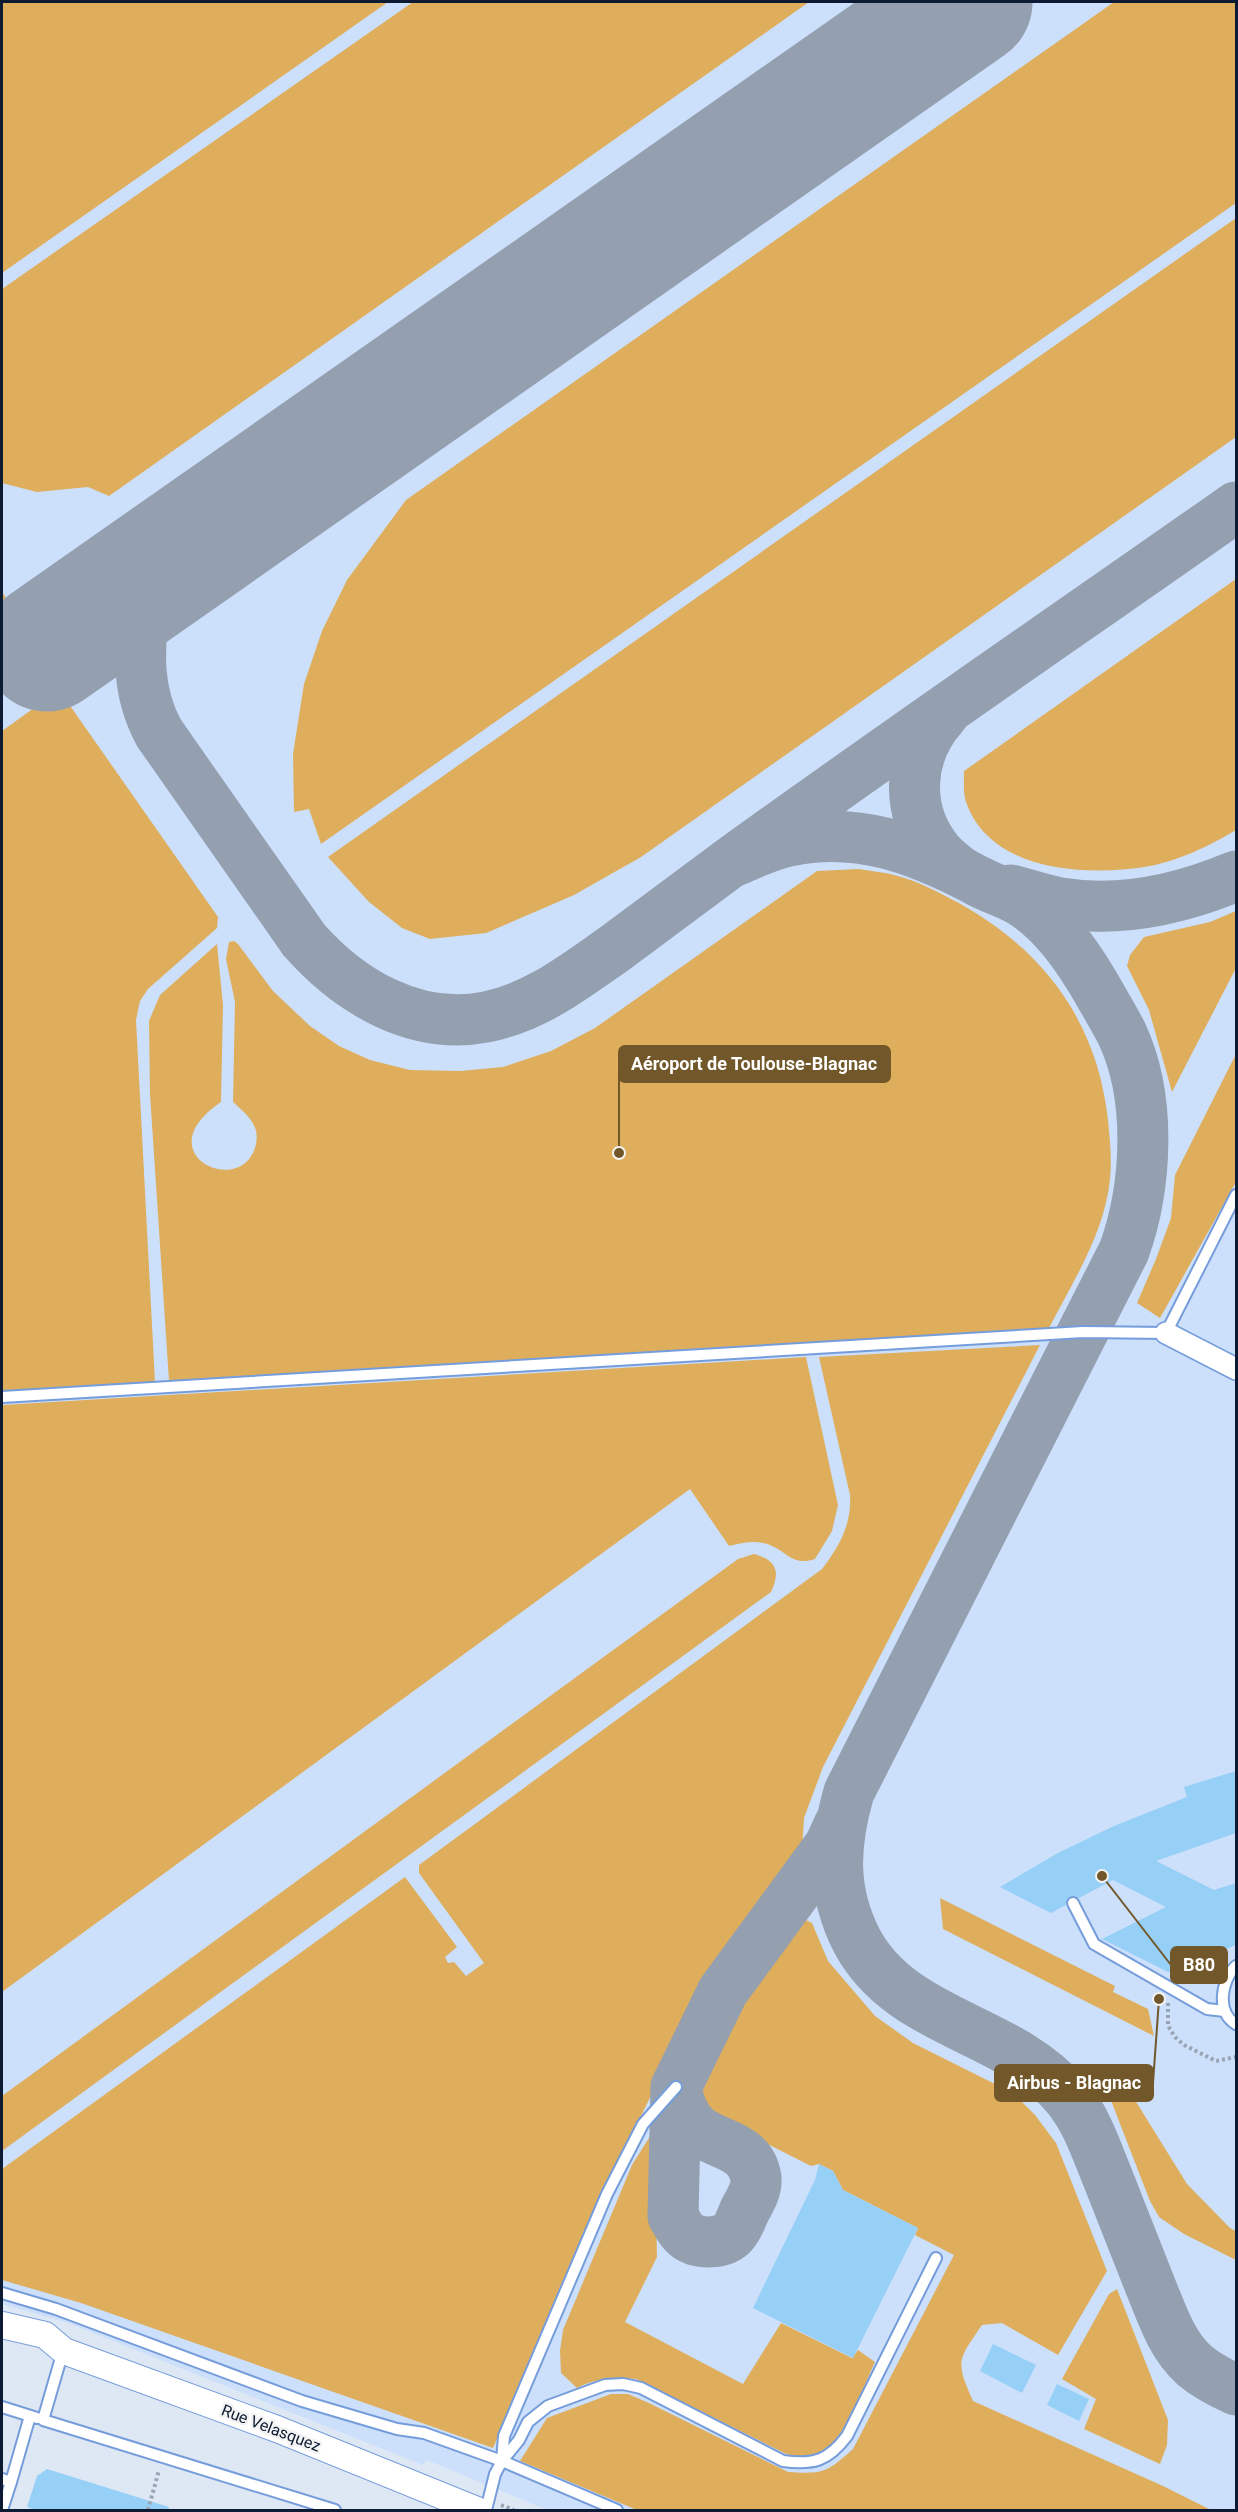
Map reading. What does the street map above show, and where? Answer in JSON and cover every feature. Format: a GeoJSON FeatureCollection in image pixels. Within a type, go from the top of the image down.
{"type":"FeatureCollection","features":[{"type":"Feature","properties":{"kind":"street"},"geometry":{"type":"LineString","coordinates":[[1166,1333],[1236,1369]]}},
{"type":"Feature","properties":{"kind":"street","name":"Rue Velasquez"},"geometry":{"type":"LineString","coordinates":[[2,2325],[45,2336],[63,2351],[276,2429],[477,2511]]}},
{"type":"Feature","properties":{"kind":"street","name":"Rue Velasquez"},"geometry":{"type":"LineString","coordinates":[[2,2342],[47,2354],[63,2351]]}},
{"type":"Feature","properties":{"kind":"lane"},"geometry":{"type":"LineString","coordinates":[[2,1397],[1083,1332],[1166,1333],[1236,1195]]}},
{"type":"Feature","properties":{"kind":"lane"},"geometry":{"type":"LineString","coordinates":[[1073,1903],[1094,1944],[1207,2009],[1225,2011]]}},
{"type":"Feature","properties":{"kind":"lane"},"geometry":{"type":"LineString","coordinates":[[1236,1966],[1225,1983],[1225,2011],[1230,2020],[1236,2024]]}},
{"type":"Feature","properties":{"kind":"lane"},"geometry":{"type":"LineString","coordinates":[[502,2461],[504,2436],[607,2194],[643,2124],[676,2087]]}},
{"type":"Feature","properties":{"kind":"lane"},"geometry":{"type":"LineString","coordinates":[[486,2511],[495,2475],[502,2461],[519,2440],[528,2422],[548,2406],[605,2385],[623,2384],[641,2388],[783,2461],[804,2464],[821,2460],[837,2449],[847,2436],[936,2258]]}},
{"type":"Feature","properties":{"kind":"lane"},"geometry":{"type":"LineString","coordinates":[[2,2293],[56,2309],[302,2401],[397,2429],[424,2433],[502,2461],[617,2511]]}},
{"type":"Feature","properties":{"kind":"lane"},"geometry":{"type":"LineString","coordinates":[[43,2420],[63,2351]]}},
{"type":"Feature","properties":{"kind":"lane"},"geometry":{"type":"LineString","coordinates":[[2,2407],[334,2511]]}},
{"type":"Feature","properties":{"kind":"lane"},"geometry":{"type":"LineString","coordinates":[[2,2510],[6,2481],[30,2416]]}},
{"type":"Feature","properties":{"kind":"path"},"geometry":{"type":"LineString","coordinates":[[148,2511],[163,2457]]}},
{"type":"Feature","properties":{"kind":"shaded area"},"geometry":{"type":"Polygon","coordinates":[[[2,2],[1236,2],[1236,2510],[547,2510],[427,2460],[423,2465],[68,2323],[2,2304],[2,2]]]}},
{"type":"Feature","properties":{"kind":"shaded area"},"geometry":{"type":"Polygon","coordinates":[[[2,2],[388,2],[2,273],[2,2]]]}},
{"type":"Feature","properties":{"kind":"shaded area"},"geometry":{"type":"Polygon","coordinates":[[[413,2],[809,2],[109,496],[88,487],[37,492],[2,483],[2,289],[413,2]]]}},
{"type":"Feature","properties":{"kind":"shaded area"},"geometry":{"type":"Polygon","coordinates":[[[1114,2],[1236,2],[1236,203],[321,844],[309,809],[294,812],[293,754],[304,684],[322,631],[347,580],[406,500],[1114,2]]]}},
{"type":"Feature","properties":{"kind":"shaded area"},"geometry":{"type":"Polygon","coordinates":[[[1236,218],[1236,437],[641,857],[574,895],[486,933],[430,939],[402,928],[369,902],[328,857],[1236,218]]]}},
{"type":"Feature","properties":{"kind":"shaded area"},"geometry":{"type":"Polygon","coordinates":[[[1236,579],[1236,830],[1180,857],[1156,865],[1120,870],[1067,869],[1041,864],[995,843],[978,825],[966,802],[964,771],[1236,579]]]}},
{"type":"Feature","properties":{"kind":"shaded area"},"geometry":{"type":"Polygon","coordinates":[[[2,592],[28,632],[2,652],[2,592]]]}},
{"type":"Feature","properties":{"kind":"shaded area"},"geometry":{"type":"Polygon","coordinates":[[[59,690],[218,917],[217,928],[148,989],[140,1001],[136,1020],[155,1382],[2,1391],[2,731],[59,690]]]}},
{"type":"Feature","properties":{"kind":"shaded area"},"geometry":{"type":"Polygon","coordinates":[[[858,869],[894,875],[927,887],[988,921],[1016,942],[1061,992],[1078,1020],[1092,1051],[1102,1084],[1108,1120],[1111,1165],[1107,1199],[1095,1238],[1048,1330],[169,1381],[150,1094],[149,1021],[160,995],[217,944],[223,1005],[221,1102],[200,1121],[192,1139],[195,1153],[205,1164],[219,1169],[234,1169],[248,1160],[257,1137],[251,1120],[233,1102],[235,1002],[226,959],[229,942],[234,941],[238,944],[273,991],[310,1026],[339,1046],[370,1060],[410,1070],[460,1071],[503,1067],[551,1051],[595,1028],[817,871],[858,869]]]}},
{"type":"Feature","properties":{"kind":"shaded area"},"geometry":{"type":"Polygon","coordinates":[[[1236,911],[1236,968],[1172,1092],[1149,1010],[1127,966],[1130,955],[1144,937],[1210,922],[1236,911]]]}},
{"type":"Feature","properties":{"kind":"shaded area"},"geometry":{"type":"Polygon","coordinates":[[[1236,1054],[1236,1182],[1160,1318],[1137,1303],[1171,1218],[1175,1175],[1236,1054]]]}},
{"type":"Feature","properties":{"kind":"shaded area"},"geometry":{"type":"Polygon","coordinates":[[[1040,1345],[823,1767],[804,1818],[802,1852],[704,1990],[682,2032],[602,2196],[493,2448],[81,2303],[2,2280],[2,2169],[405,1877],[457,1947],[445,1957],[448,1963],[454,1962],[466,1976],[484,1963],[419,1873],[419,1865],[822,1569],[839,1544],[847,1525],[850,1495],[819,1357],[1040,1345]]]}},
{"type":"Feature","properties":{"kind":"shaded area"},"geometry":{"type":"Polygon","coordinates":[[[806,1357],[838,1505],[832,1531],[815,1559],[800,1561],[774,1547],[757,1542],[729,1546],[690,1489],[2,1992],[2,1405],[806,1357]]]}},
{"type":"Feature","properties":{"kind":"shaded area"},"geometry":{"type":"Polygon","coordinates":[[[754,1554],[772,1563],[774,1567],[776,1578],[771,1592],[2,2151],[2,2096],[738,1559],[754,1554]]]}},
{"type":"Feature","properties":{"kind":"shaded area"},"geometry":{"type":"Polygon","coordinates":[[[940,1898],[1115,1986],[1113,1992],[1148,2009],[1154,2036],[943,1929],[940,1898]]]}},
{"type":"Feature","properties":{"kind":"shaded area"},"geometry":{"type":"Polygon","coordinates":[[[798,1920],[812,1923],[828,1961],[875,2016],[913,2043],[1013,2093],[1035,2115],[1056,2143],[1107,2271],[1058,2355],[1002,2323],[982,2325],[968,2346],[962,2361],[963,2377],[973,2401],[1163,2486],[1211,2510],[637,2510],[520,2461],[547,2418],[611,2394],[628,2394],[788,2472],[810,2473],[824,2470],[837,2463],[853,2449],[954,2255],[915,2235],[918,2228],[843,2190],[833,2171],[819,2164],[811,2166],[708,2114],[697,2100],[696,2088],[701,2073],[739,2002],[798,1920]]]}},
{"type":"Feature","properties":{"kind":"shaded area"},"geometry":{"type":"Polygon","coordinates":[[[1125,2084],[1187,2184],[1230,2228],[1236,2231],[1236,2260],[1184,2234],[1159,2217],[1150,2201],[1110,2098],[1125,2084]]]}},
{"type":"Feature","properties":{"kind":"shaded area"},"geometry":{"type":"Polygon","coordinates":[[[654,2130],[657,2257],[625,2322],[743,2384],[781,2323],[852,2358],[858,2350],[875,2362],[844,2429],[827,2451],[818,2456],[806,2458],[786,2454],[636,2379],[606,2379],[577,2388],[561,2373],[560,2351],[563,2330],[632,2165],[654,2130]]]}},
{"type":"Feature","properties":{"kind":"shaded area"},"geometry":{"type":"Polygon","coordinates":[[[1117,2289],[1168,2420],[1167,2445],[1160,2464],[1084,2429],[1096,2399],[1062,2379],[1109,2294],[1117,2289]]]}},
{"type":"Feature","properties":{"kind":"building"},"geometry":{"type":"Polygon","coordinates":[[[1236,1771],[1236,1833],[1156,1861],[1214,1890],[1236,1883],[1236,1945],[1168,1972],[1102,1939],[1166,1907],[1113,1880],[1079,1898],[1069,1897],[1066,1905],[1051,1913],[1000,1887],[1058,1853],[1114,1826],[1187,1797],[1184,1787],[1236,1771]]]}},
{"type":"Feature","properties":{"kind":"building"},"geometry":{"type":"Polygon","coordinates":[[[819,2164],[833,2171],[843,2190],[918,2228],[853,2358],[753,2308],[815,2180],[819,2164]]]}},
{"type":"Feature","properties":{"kind":"building"},"geometry":{"type":"Polygon","coordinates":[[[993,2344],[1036,2365],[1022,2393],[980,2371],[993,2344]]]}},
{"type":"Feature","properties":{"kind":"building"},"geometry":{"type":"Polygon","coordinates":[[[1057,2384],[1089,2399],[1079,2421],[1047,2405],[1057,2384]]]}},
{"type":"Feature","properties":{"kind":"building"},"geometry":{"type":"Polygon","coordinates":[[[47,2469],[169,2507],[168,2511],[38,2511],[27,2507],[37,2476],[47,2469]]]}},
{"type":"Feature","properties":{"kind":"taxiway"},"geometry":{"type":"LineString","coordinates":[[146,578],[140,657],[150,714],[159,733],[304,940],[341,976],[385,1003],[434,1018],[460,1020],[504,1012],[554,990],[857,772],[1236,507]]}},
{"type":"Feature","properties":{"kind":"taxiway"},"geometry":{"type":"LineString","coordinates":[[943,715],[931,730],[917,764],[915,800],[927,836],[945,860],[959,871]]}},
{"type":"Feature","properties":{"kind":"taxiway"},"geometry":{"type":"LineString","coordinates":[[730,863],[789,841],[839,836],[886,843],[909,850],[1016,898],[1043,918],[1072,950],[1116,1022],[1132,1059],[1142,1114],[1143,1142],[1138,1199],[1124,1251],[849,1792],[840,1830],[839,1886],[857,1941],[876,1969],[900,1991],[927,2008],[1015,2054],[1042,2072],[1066,2095],[1085,2124],[1174,2340],[1194,2365],[1214,2379],[1236,2390]]}},
{"type":"Feature","properties":{"kind":"taxiway"},"geometry":{"type":"LineString","coordinates":[[1011,890],[1060,903],[1083,906],[1128,905],[1172,897],[1236,876]]}},
{"type":"Feature","properties":{"kind":"taxiway"},"geometry":{"type":"LineString","coordinates":[[676,2087],[687,2119],[703,2134],[740,2152],[753,2167],[756,2178],[756,2186],[739,2224],[729,2237],[717,2241],[704,2242],[691,2238],[682,2231],[673,2216],[676,2087],[723,1991],[830,1845],[839,1825]]}},
{"type":"Feature","properties":{"kind":"runway"},"geometry":{"type":"LineString","coordinates":[[47,647],[968,2]]}},
{"type":"Feature","properties":{"kind":"place","name":"Aéroport de Toulouse-Blagnac"},"geometry":{"type":"Point","coordinates":[619,1153]}},
{"type":"Feature","properties":{"kind":"place","name":"B80"},"geometry":{"type":"Point","coordinates":[1102,1876]}},
{"type":"Feature","properties":{"kind":"place","name":"Airbus - Blagnac"},"geometry":{"type":"Point","coordinates":[1159,1999]}}]}
